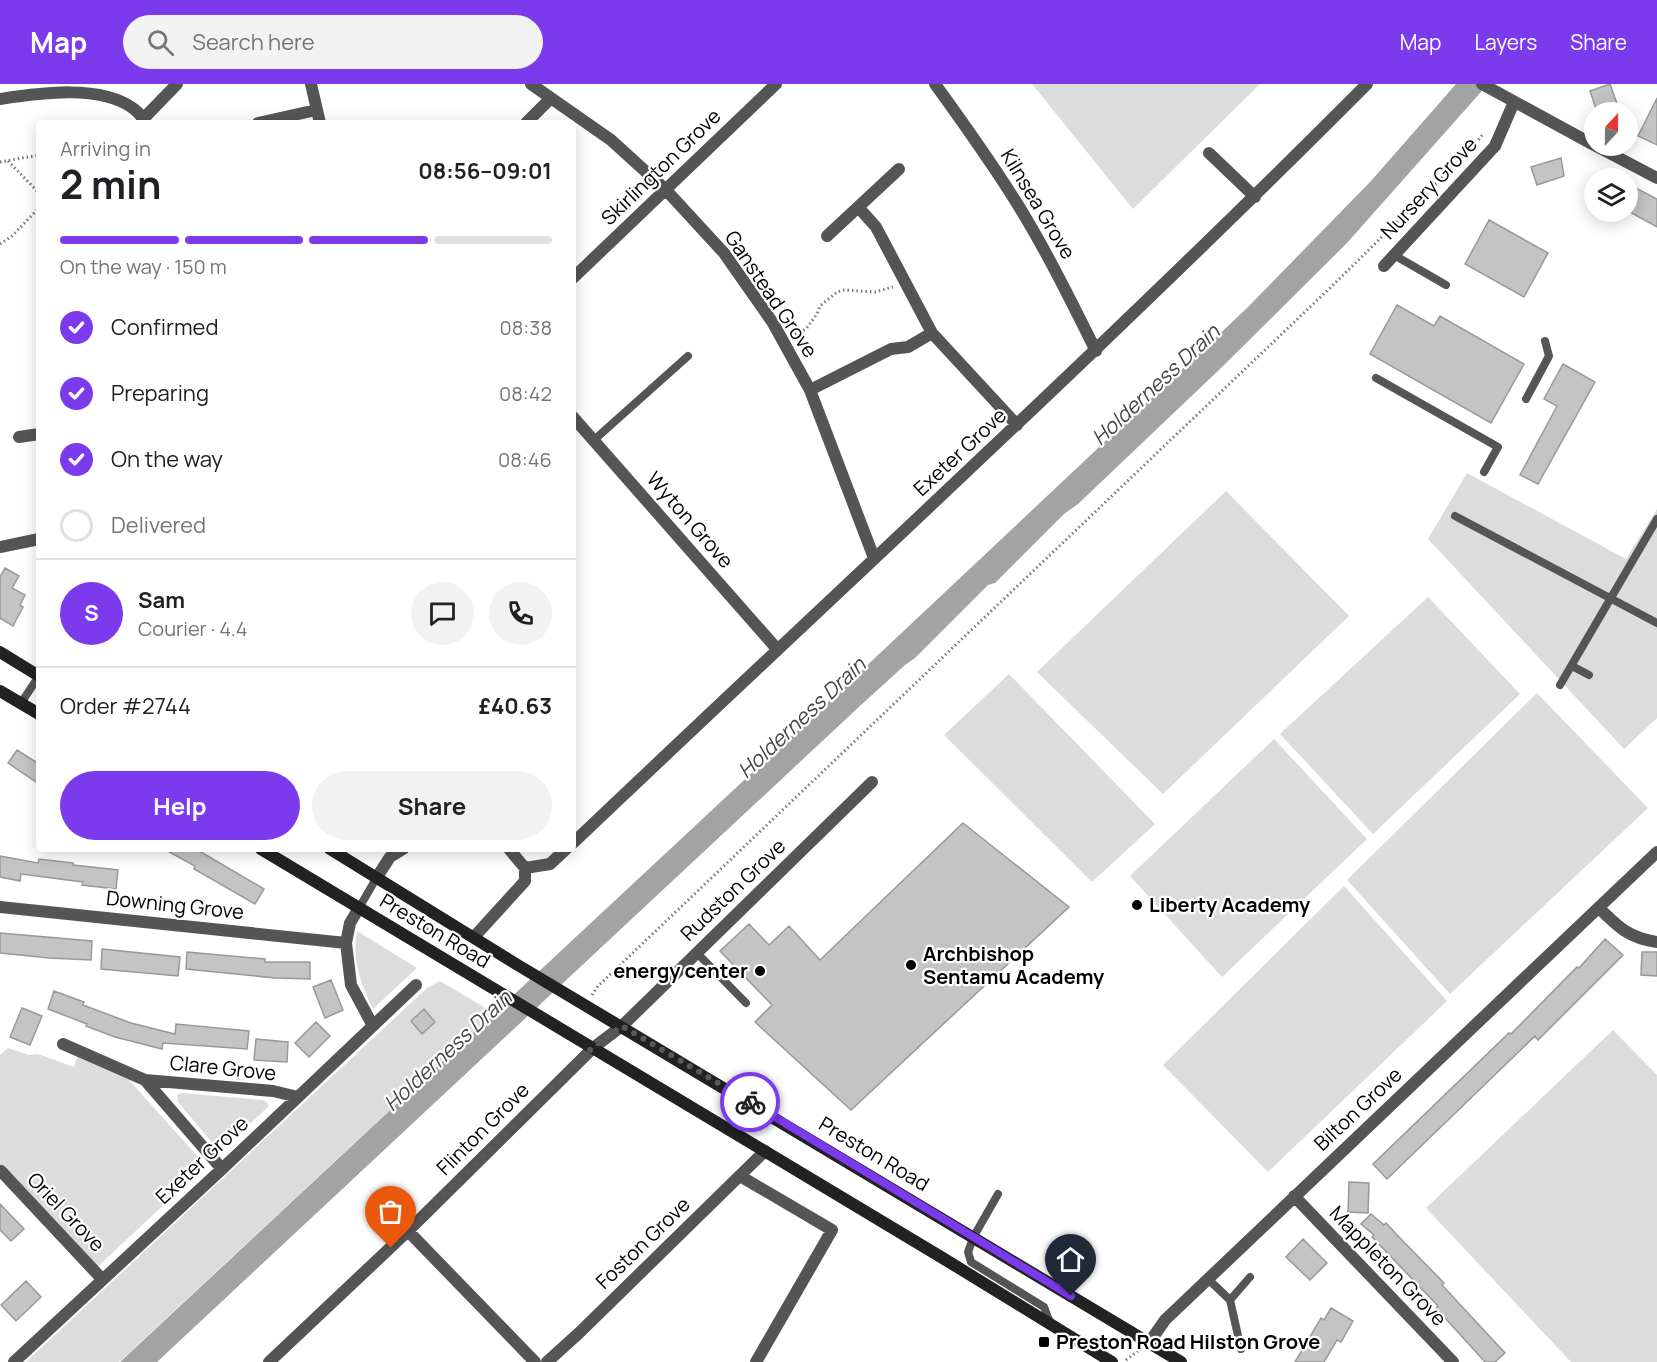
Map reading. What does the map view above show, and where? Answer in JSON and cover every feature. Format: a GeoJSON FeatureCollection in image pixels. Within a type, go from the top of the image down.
{"type":"FeatureCollection","features":[{"type":"Feature","properties":{"kind":"street"},"geometry":{"type":"LineString","coordinates":[[146,120],[177,84]]}},
{"type":"Feature","properties":{"kind":"street"},"geometry":{"type":"LineString","coordinates":[[311,84],[319,120]]}},
{"type":"Feature","properties":{"kind":"street","name":"Ganstead Grove"},"geometry":{"type":"LineString","coordinates":[[531,84],[611,140],[666,190],[724,253],[782,340],[810,390],[874,558]]}},
{"type":"Feature","properties":{"kind":"street","name":"Skirlington Grove"},"geometry":{"type":"LineString","coordinates":[[576,275],[776,84]]}},
{"type":"Feature","properties":{"kind":"street","name":"Kilnsea Grove"},"geometry":{"type":"LineString","coordinates":[[935,84],[973,136],[1018,206],[1054,267],[1096,351]]}},
{"type":"Feature","properties":{"kind":"street","name":"Exeter Grove"},"geometry":{"type":"LineString","coordinates":[[576,840],[1096,351],[1368,84]]}},
{"type":"Feature","properties":{"kind":"street"},"geometry":{"type":"LineString","coordinates":[[1482,84],[1584,139]]}},
{"type":"Feature","properties":{"kind":"street"},"geometry":{"type":"LineString","coordinates":[[0,99],[57,90],[84,90],[127,102],[144,120]]}},
{"type":"Feature","properties":{"kind":"street"},"geometry":{"type":"LineString","coordinates":[[529,120],[551,98]]}},
{"type":"Feature","properties":{"kind":"street","name":"Nursery Grove"},"geometry":{"type":"LineString","coordinates":[[1384,266],[1495,146],[1514,102]]}},
{"type":"Feature","properties":{"kind":"street"},"geometry":{"type":"LineString","coordinates":[[271,120],[316,110]]}},
{"type":"Feature","properties":{"kind":"street"},"geometry":{"type":"LineString","coordinates":[[1209,153],[1255,197]]}},
{"type":"Feature","properties":{"kind":"street"},"geometry":{"type":"LineString","coordinates":[[1616,156],[1657,178]]}},
{"type":"Feature","properties":{"kind":"street"},"geometry":{"type":"LineString","coordinates":[[827,236],[899,169]]}},
{"type":"Feature","properties":{"kind":"street"},"geometry":{"type":"LineString","coordinates":[[859,208],[876,228],[932,333],[1017,425]]}},
{"type":"Feature","properties":{"kind":"street"},"geometry":{"type":"LineString","coordinates":[[810,390],[891,349],[908,347],[932,333]]}},
{"type":"Feature","properties":{"kind":"street","name":"Wyton Grove"},"geometry":{"type":"LineString","coordinates":[[576,420],[777,649]]}},
{"type":"Feature","properties":{"kind":"street"},"geometry":{"type":"LineString","coordinates":[[19,437],[36,434]]}},
{"type":"Feature","properties":{"kind":"street"},"geometry":{"type":"LineString","coordinates":[[0,547],[36,539]]}},
{"type":"Feature","properties":{"kind":"street"},"geometry":{"type":"LineString","coordinates":[[0,652],[36,671]]}},
{"type":"Feature","properties":{"kind":"street"},"geometry":{"type":"LineString","coordinates":[[0,691],[36,712]]}},
{"type":"Feature","properties":{"kind":"street","name":"Rudston Grove"},"geometry":{"type":"LineString","coordinates":[[622,1026],[872,782]]}},
{"type":"Feature","properties":{"kind":"street","name":"Preston Road"},"geometry":{"type":"LineString","coordinates":[[266,852],[1112,1362]]}},
{"type":"Feature","properties":{"kind":"street","name":"Preston Road"},"geometry":{"type":"LineString","coordinates":[[335,852],[516,964],[974,1236],[1181,1362]]}},
{"type":"Feature","properties":{"kind":"street"},"geometry":{"type":"LineString","coordinates":[[377,877],[390,857],[398,852]]}},
{"type":"Feature","properties":{"kind":"street"},"geometry":{"type":"LineString","coordinates":[[474,937],[525,882],[525,868],[512,852]]}},
{"type":"Feature","properties":{"kind":"street"},"geometry":{"type":"LineString","coordinates":[[525,868],[550,864],[563,852]]}},
{"type":"Feature","properties":{"kind":"street","name":"Bilton Grove"},"geometry":{"type":"LineString","coordinates":[[1149,1343],[1165,1320],[1657,852]]}},
{"type":"Feature","properties":{"kind":"street","name":"Downing Grove"},"geometry":{"type":"LineString","coordinates":[[0,907],[346,943]]}},
{"type":"Feature","properties":{"kind":"street"},"geometry":{"type":"LineString","coordinates":[[359,908],[350,923],[346,943],[351,985],[373,1026]]}},
{"type":"Feature","properties":{"kind":"street"},"geometry":{"type":"LineString","coordinates":[[1599,908],[1623,932],[1643,940],[1657,942]]}},
{"type":"Feature","properties":{"kind":"street","name":"Exeter Grove"},"geometry":{"type":"LineString","coordinates":[[14,1362],[416,985]]}},
{"type":"Feature","properties":{"kind":"street","name":"Flinton Grove"},"geometry":{"type":"LineString","coordinates":[[269,1362],[408,1231],[592,1048],[622,1026]]}},
{"type":"Feature","properties":{"kind":"street","name":"Clare Grove"},"geometry":{"type":"LineString","coordinates":[[63,1044],[145,1080],[273,1091],[298,1096]]}},
{"type":"Feature","properties":{"kind":"street","name":"Clare Grove"},"geometry":{"type":"LineString","coordinates":[[145,1080],[222,1169]]}},
{"type":"Feature","properties":{"kind":"street","name":"Foston Grove"},"geometry":{"type":"LineString","coordinates":[[547,1362],[765,1151]]}},
{"type":"Feature","properties":{"kind":"street","name":"Oriel Grove"},"geometry":{"type":"LineString","coordinates":[[1,1172],[102,1279]]}},
{"type":"Feature","properties":{"kind":"street"},"geometry":{"type":"LineString","coordinates":[[740,1176],[832,1230],[756,1362]]}},
{"type":"Feature","properties":{"kind":"street","name":"Mappleton Grove"},"geometry":{"type":"LineString","coordinates":[[1294,1196],[1453,1362]]}},
{"type":"Feature","properties":{"kind":"street"},"geometry":{"type":"LineString","coordinates":[[408,1231],[535,1362]]}},
{"type":"Feature","properties":{"kind":"lane"},"geometry":{"type":"LineString","coordinates":[[1394,255],[1446,285]]}},
{"type":"Feature","properties":{"kind":"lane"},"geometry":{"type":"LineString","coordinates":[[1526,399],[1549,357],[1545,341]]}},
{"type":"Feature","properties":{"kind":"lane"},"geometry":{"type":"LineString","coordinates":[[594,440],[688,356]]}},
{"type":"Feature","properties":{"kind":"lane"},"geometry":{"type":"LineString","coordinates":[[1376,378],[1498,447],[1484,472]]}},
{"type":"Feature","properties":{"kind":"lane"},"geometry":{"type":"LineString","coordinates":[[1455,516],[1657,623]]}},
{"type":"Feature","properties":{"kind":"lane"},"geometry":{"type":"LineString","coordinates":[[1560,686],[1657,519]]}},
{"type":"Feature","properties":{"kind":"lane"},"geometry":{"type":"LineString","coordinates":[[1572,666],[1588,675]]}},
{"type":"Feature","properties":{"kind":"lane"},"geometry":{"type":"LineString","coordinates":[[21,703],[36,676]]}},
{"type":"Feature","properties":{"kind":"lane"},"geometry":{"type":"LineString","coordinates":[[359,908],[377,877]]}},
{"type":"Feature","properties":{"kind":"lane"},"geometry":{"type":"LineString","coordinates":[[697,953],[746,1003]]}},
{"type":"Feature","properties":{"kind":"lane"},"geometry":{"type":"LineString","coordinates":[[998,1194],[974,1236],[968,1252],[971,1262],[1044,1306],[1050,1324]]}},
{"type":"Feature","properties":{"kind":"lane"},"geometry":{"type":"LineString","coordinates":[[1230,1300],[1250,1277]]}},
{"type":"Feature","properties":{"kind":"lane"},"geometry":{"type":"LineString","coordinates":[[1208,1279],[1230,1300],[1241,1349]]}},
{"type":"Feature","properties":{"kind":"path"},"geometry":{"type":"LineString","coordinates":[[586,1004],[598,986],[1331,287],[1466,154],[1489,128]]}},
{"type":"Feature","properties":{"kind":"path"},"geometry":{"type":"LineString","coordinates":[[0,162],[36,156]]}},
{"type":"Feature","properties":{"kind":"path"},"geometry":{"type":"LineString","coordinates":[[8,161],[36,190]]}},
{"type":"Feature","properties":{"kind":"path"},"geometry":{"type":"LineString","coordinates":[[0,244],[12,236],[36,211]]}},
{"type":"Feature","properties":{"kind":"path"},"geometry":{"type":"LineString","coordinates":[[782,340],[806,329],[820,306],[837,292],[844,290],[885,291],[903,280]]}},
{"type":"Feature","properties":{"kind":"path"},"geometry":{"type":"LineString","coordinates":[[434,912],[425,927],[442,939],[435,952]]}},
{"type":"Feature","properties":{"kind":"shaded area"},"geometry":{"type":"Polygon","coordinates":[[[1032,84],[1260,84],[1133,209],[1032,84]]]}},
{"type":"Feature","properties":{"kind":"shaded area"},"geometry":{"type":"Polygon","coordinates":[[[1456,84],[1488,84],[1347,243],[1221,368],[1078,504],[1064,514],[995,583],[988,585],[915,658],[861,705],[157,1362],[120,1362],[1246,309],[1371,181],[1456,84]]]}},
{"type":"Feature","properties":{"kind":"shaded area"},"geometry":{"type":"Polygon","coordinates":[[[1467,473],[1626,559],[1657,509],[1657,718],[1624,749],[1428,539],[1467,473]]]}},
{"type":"Feature","properties":{"kind":"shaded area"},"geometry":{"type":"Polygon","coordinates":[[[1226,491],[1349,616],[1163,794],[1037,672],[1226,491]]]}},
{"type":"Feature","properties":{"kind":"shaded area"},"geometry":{"type":"Polygon","coordinates":[[[1428,597],[1520,694],[1373,834],[1280,734],[1428,597]]]}},
{"type":"Feature","properties":{"kind":"shaded area"},"geometry":{"type":"Polygon","coordinates":[[[1009,674],[1155,824],[1092,882],[944,735],[1009,674]]]}},
{"type":"Feature","properties":{"kind":"shaded area"},"geometry":{"type":"Polygon","coordinates":[[[1537,693],[1648,808],[1450,994],[1347,880],[1537,693]]]}},
{"type":"Feature","properties":{"kind":"shaded area"},"geometry":{"type":"Polygon","coordinates":[[[1274,739],[1367,839],[1222,977],[1130,876],[1274,739]]]}},
{"type":"Feature","properties":{"kind":"shaded area"},"geometry":{"type":"Polygon","coordinates":[[[1344,886],[1447,1001],[1268,1172],[1163,1065],[1344,886]]]}},
{"type":"Feature","properties":{"kind":"shaded area"},"geometry":{"type":"Polygon","coordinates":[[[357,931],[417,968],[373,1009],[358,971],[355,951],[357,931]]]}},
{"type":"Feature","properties":{"kind":"shaded area"},"geometry":{"type":"Polygon","coordinates":[[[440,981],[494,1013],[119,1362],[26,1362],[427,988],[440,981]]]}},
{"type":"Feature","properties":{"kind":"shaded area"},"geometry":{"type":"Polygon","coordinates":[[[1613,1030],[1657,1075],[1657,1362],[1571,1362],[1426,1208],[1613,1030]]]}},
{"type":"Feature","properties":{"kind":"shaded area"},"geometry":{"type":"Polygon","coordinates":[[[8,1048],[29,1055],[38,1054],[74,1067],[77,1057],[129,1080],[200,1159],[199,1172],[94,1270],[0,1171],[0,1055],[8,1048]]]}},
{"type":"Feature","properties":{"kind":"shaded area"},"geometry":{"type":"Polygon","coordinates":[[[182,1093],[263,1100],[268,1103],[268,1107],[229,1143],[215,1146],[178,1102],[177,1095],[182,1093]]]}},
{"type":"Feature","properties":{"kind":"building"},"geometry":{"type":"Polygon","coordinates":[[[1610,84],[1616,102],[1594,102],[1590,91],[1610,84]]]}},
{"type":"Feature","properties":{"kind":"building"},"geometry":{"type":"Polygon","coordinates":[[[1657,98],[1657,145],[1638,136],[1657,98]]]}},
{"type":"Feature","properties":{"kind":"building"},"geometry":{"type":"Polygon","coordinates":[[[1561,158],[1564,176],[1537,185],[1531,167],[1561,158]]]}},
{"type":"Feature","properties":{"kind":"building"},"geometry":{"type":"Polygon","coordinates":[[[1638,189],[1657,199],[1657,227],[1638,217],[1638,189]]]}},
{"type":"Feature","properties":{"kind":"building"},"geometry":{"type":"Polygon","coordinates":[[[1489,220],[1548,253],[1524,297],[1465,264],[1489,220]]]}},
{"type":"Feature","properties":{"kind":"building"},"geometry":{"type":"Polygon","coordinates":[[[1397,305],[1434,326],[1440,316],[1524,364],[1491,423],[1370,354],[1397,305]]]}},
{"type":"Feature","properties":{"kind":"building"},"geometry":{"type":"Polygon","coordinates":[[[1563,364],[1595,382],[1538,484],[1520,475],[1557,406],[1544,399],[1563,364]]]}},
{"type":"Feature","properties":{"kind":"building"},"geometry":{"type":"Polygon","coordinates":[[[5,568],[19,576],[12,588],[25,595],[20,605],[23,607],[13,626],[0,618],[0,577],[5,568]]]}},
{"type":"Feature","properties":{"kind":"building"},"geometry":{"type":"Polygon","coordinates":[[[17,750],[36,762],[36,782],[8,763],[17,750]]]}},
{"type":"Feature","properties":{"kind":"building","name":"Archbishop Sentamu Academy"},"geometry":{"type":"Polygon","coordinates":[[[963,823],[1069,907],[851,1110],[755,1022],[772,1005],[720,951],[749,924],[769,945],[789,926],[820,960],[963,823]]]}},
{"type":"Feature","properties":{"kind":"building"},"geometry":{"type":"Polygon","coordinates":[[[169,852],[201,852],[264,889],[255,904],[194,869],[195,866],[169,852]]]}},
{"type":"Feature","properties":{"kind":"building"},"geometry":{"type":"Polygon","coordinates":[[[0,856],[38,863],[39,859],[118,870],[116,889],[21,874],[20,881],[0,877],[0,856]]]}},
{"type":"Feature","properties":{"kind":"building"},"geometry":{"type":"Polygon","coordinates":[[[0,933],[92,941],[91,960],[0,953],[0,933]]]}},
{"type":"Feature","properties":{"kind":"building"},"geometry":{"type":"Polygon","coordinates":[[[1605,939],[1623,955],[1538,1040],[1535,1036],[1387,1179],[1373,1164],[1509,1033],[1511,1034],[1577,967],[1579,968],[1605,939]]]}},
{"type":"Feature","properties":{"kind":"building"},"geometry":{"type":"Polygon","coordinates":[[[102,949],[180,957],[178,976],[101,969],[102,949]]]}},
{"type":"Feature","properties":{"kind":"building"},"geometry":{"type":"Polygon","coordinates":[[[187,952],[265,959],[265,962],[310,962],[310,979],[275,978],[186,969],[187,952]]]}},
{"type":"Feature","properties":{"kind":"building"},"geometry":{"type":"Polygon","coordinates":[[[1642,952],[1657,952],[1657,976],[1641,975],[1642,952]]]}},
{"type":"Feature","properties":{"kind":"building"},"geometry":{"type":"Polygon","coordinates":[[[331,980],[343,1010],[325,1018],[313,987],[331,980]]]}},
{"type":"Feature","properties":{"kind":"building"},"geometry":{"type":"Polygon","coordinates":[[[54,991],[131,1023],[175,1034],[176,1024],[249,1031],[247,1049],[163,1043],[162,1049],[115,1037],[48,1009],[54,991]]]}},
{"type":"Feature","properties":{"kind":"building"},"geometry":{"type":"Polygon","coordinates":[[[22,1008],[42,1016],[30,1045],[10,1037],[22,1008]]]}},
{"type":"Feature","properties":{"kind":"building"},"geometry":{"type":"Polygon","coordinates":[[[424,1009],[435,1022],[422,1034],[411,1021],[424,1009]]]}},
{"type":"Feature","properties":{"kind":"building"},"geometry":{"type":"Polygon","coordinates":[[[316,1022],[330,1036],[309,1057],[295,1043],[316,1022]]]}},
{"type":"Feature","properties":{"kind":"building"},"geometry":{"type":"Polygon","coordinates":[[[256,1039],[288,1042],[287,1062],[254,1060],[256,1039]]]}},
{"type":"Feature","properties":{"kind":"building"},"geometry":{"type":"Polygon","coordinates":[[[1349,1182],[1369,1183],[1368,1213],[1348,1212],[1349,1182]]]}},
{"type":"Feature","properties":{"kind":"building"},"geometry":{"type":"Polygon","coordinates":[[[0,1204],[24,1229],[11,1241],[0,1230],[0,1204]]]}},
{"type":"Feature","properties":{"kind":"building"},"geometry":{"type":"Polygon","coordinates":[[[1371,1214],[1384,1225],[1386,1223],[1444,1283],[1442,1285],[1505,1353],[1495,1362],[1485,1362],[1436,1308],[1438,1306],[1372,1237],[1374,1235],[1361,1224],[1371,1214]]]}},
{"type":"Feature","properties":{"kind":"building"},"geometry":{"type":"Polygon","coordinates":[[[1303,1239],[1327,1263],[1310,1280],[1286,1257],[1303,1239]]]}},
{"type":"Feature","properties":{"kind":"building"},"geometry":{"type":"Polygon","coordinates":[[[26,1281],[41,1297],[16,1321],[1,1305],[26,1281]]]}},
{"type":"Feature","properties":{"kind":"building"},"geometry":{"type":"Polygon","coordinates":[[[1331,1308],[1353,1321],[1341,1342],[1337,1340],[1324,1362],[1295,1362],[1321,1318],[1324,1320],[1331,1308]]]}},
{"type":"Feature","properties":{"kind":"way so far"},"geometry":{"type":"LineString","coordinates":[[391,1248],[592,1048],[622,1026],[750,1102]]}},
{"type":"Feature","properties":{"kind":"place","name":"Liberty Academy"},"geometry":{"type":"Point","coordinates":[1137,905]}},
{"type":"Feature","properties":{"kind":"place","name":"Archbishop Sentamu Academy"},"geometry":{"type":"Point","coordinates":[911,965]}},
{"type":"Feature","properties":{"kind":"place","name":"energy center"},"geometry":{"type":"Point","coordinates":[760,971]}},
{"type":"Feature","properties":{"kind":"place","name":"Preston Road Hilston Grove"},"geometry":{"type":"Point","coordinates":[1044,1342]}},
{"type":"Feature","properties":{"kind":"route"},"geometry":{"type":"LineString","coordinates":[[750,1102],[1071,1296]]}},
{"type":"Feature","properties":{"kind":"water label","name":"Holderness Drain"},"geometry":{"type":"Point","coordinates":[1156,385]}},
{"type":"Feature","properties":{"kind":"water label","name":"Holderness Drain"},"geometry":{"type":"Point","coordinates":[802,718]}},
{"type":"Feature","properties":{"kind":"water label","name":"Holderness Drain"},"geometry":{"type":"Point","coordinates":[448,1051]}}]}
